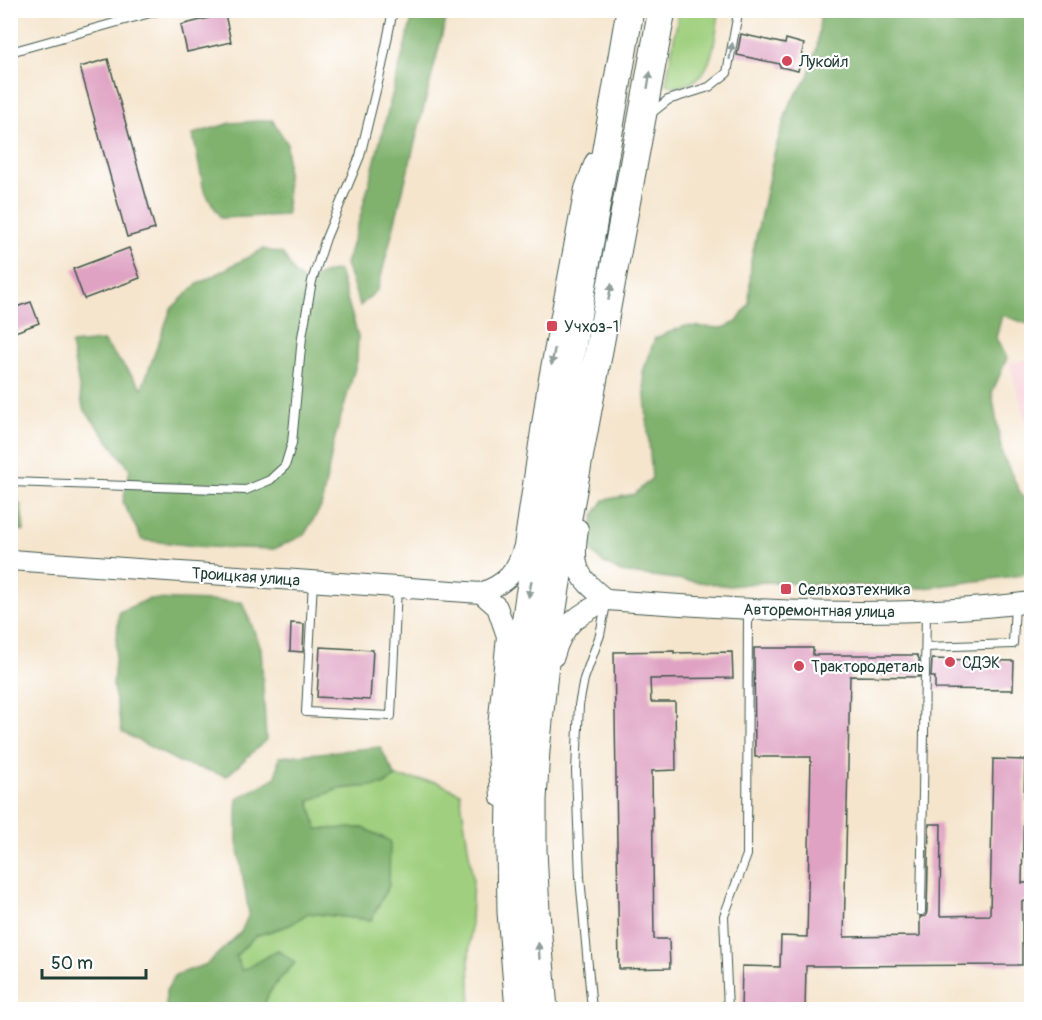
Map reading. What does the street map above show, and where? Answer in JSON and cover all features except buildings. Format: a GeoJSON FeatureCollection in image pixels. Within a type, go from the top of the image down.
{"type":"FeatureCollection","features":[{"type":"Feature","properties":{"kind":"highway"},"geometry":{"type":"LineString","coordinates":[[519,1010],[511,912],[513,710],[520,650],[630,10]]}},
{"type":"Feature","properties":{"kind":"highway"},"geometry":{"type":"LineString","coordinates":[[544,1010],[536,902],[533,800],[546,653],[560,559],[662,10]]}},
{"type":"Feature","properties":{"kind":"street"},"geometry":{"type":"LineString","coordinates":[[510,847],[498,784],[497,737],[507,636],[497,607],[481,593],[497,587],[510,577],[524,546],[548,384],[585,189],[611,118]]}},
{"type":"Feature","properties":{"kind":"street"},"geometry":{"type":"LineString","coordinates":[[533,800],[543,753],[554,654],[563,631],[573,619],[607,600],[590,588],[582,578],[576,566],[574,551],[597,417],[599,349]]}},
{"type":"Feature","properties":{"kind":"street","name":"Троицкая улица"},"geometry":{"type":"LineString","coordinates":[[10,560],[481,593]]}},
{"type":"Feature","properties":{"kind":"street","name":"Авторемонтная улица"},"geometry":{"type":"LineString","coordinates":[[607,600],[748,610],[926,612],[1023,603]]}},
{"type":"Feature","properties":{"kind":"lane"},"geometry":{"type":"LineString","coordinates":[[10,51],[161,10]]}},
{"type":"Feature","properties":{"kind":"lane"},"geometry":{"type":"LineString","coordinates":[[10,482],[246,490],[270,480],[285,466],[292,443],[302,336],[312,281],[326,238],[360,156],[393,10]]}},
{"type":"Feature","properties":{"kind":"lane"},"geometry":{"type":"LineString","coordinates":[[642,120],[668,100],[709,87],[727,72],[738,13],[736,10]]}},
{"type":"Feature","properties":{"kind":"lane"},"geometry":{"type":"LineString","coordinates":[[313,581],[306,712],[391,716],[397,587]]}},
{"type":"Feature","properties":{"kind":"lane"},"geometry":{"type":"LineString","coordinates":[[592,1010],[580,866],[576,771],[579,705],[584,679],[600,635],[607,600]]}},
{"type":"Feature","properties":{"kind":"lane"},"geometry":{"type":"LineString","coordinates":[[926,647],[1013,644],[1023,603]]}},
{"type":"Feature","properties":{"kind":"lane"},"geometry":{"type":"LineString","coordinates":[[728,1010],[724,916],[747,855],[748,610]]}},
{"type":"Feature","properties":{"kind":"lane"},"geometry":{"type":"LineString","coordinates":[[921,911],[926,612]]}},
{"type":"Feature","properties":{"kind":"shaded area"},"geometry":{"type":"Polygon","coordinates":[[[1032,359],[1031,437],[1009,363],[1032,359]]]}},
{"type":"Feature","properties":{"kind":"green space"},"geometry":{"type":"Polygon","coordinates":[[[414,11],[448,11],[378,289],[360,306],[346,264],[414,11]]]}},
{"type":"Feature","properties":{"kind":"green space"},"geometry":{"type":"Polygon","coordinates":[[[679,11],[719,11],[719,13],[714,45],[707,66],[694,81],[674,86],[666,83],[679,11]]]}},
{"type":"Feature","properties":{"kind":"green space"},"geometry":{"type":"Polygon","coordinates":[[[821,11],[1031,11],[1031,325],[1002,315],[996,338],[1007,358],[992,393],[1002,454],[1023,498],[1031,500],[1031,569],[1022,575],[924,588],[764,582],[730,586],[621,572],[602,562],[592,552],[589,538],[595,513],[604,500],[635,494],[652,478],[643,372],[655,338],[685,326],[723,328],[737,322],[749,304],[751,261],[774,154],[789,105],[808,77],[817,47],[821,11]]]}},
{"type":"Feature","properties":{"kind":"green space"},"geometry":{"type":"Polygon","coordinates":[[[272,120],[287,143],[287,215],[221,218],[204,191],[193,134],[231,123],[272,120]]]}},
{"type":"Feature","properties":{"kind":"green space"},"geometry":{"type":"Polygon","coordinates":[[[263,249],[283,254],[294,273],[308,284],[322,274],[339,271],[358,336],[357,361],[334,441],[321,507],[304,535],[274,549],[205,547],[142,540],[123,502],[130,469],[83,408],[71,344],[103,341],[142,388],[171,309],[196,285],[263,249]]]}},
{"type":"Feature","properties":{"kind":"green space"},"geometry":{"type":"Polygon","coordinates":[[[11,494],[21,506],[24,531],[11,528],[11,494]]]}},
{"type":"Feature","properties":{"kind":"green space"},"geometry":{"type":"Polygon","coordinates":[[[149,599],[242,602],[261,648],[266,740],[227,776],[181,763],[122,732],[113,685],[119,612],[149,599]]]}},
{"type":"Feature","properties":{"kind":"green space"},"geometry":{"type":"Polygon","coordinates":[[[380,747],[396,777],[383,785],[338,789],[309,801],[317,829],[363,828],[390,841],[389,885],[371,920],[308,913],[290,925],[255,936],[236,956],[242,971],[278,950],[295,963],[271,990],[264,1009],[166,1009],[166,991],[175,975],[207,964],[241,932],[249,914],[237,842],[237,799],[276,777],[279,757],[380,747]]]}},
{"type":"Feature","properties":{"kind":"green space"},"geometry":{"type":"Polygon","coordinates":[[[396,777],[437,782],[460,793],[473,880],[469,961],[471,1009],[264,1009],[271,990],[294,964],[278,950],[242,971],[236,956],[255,936],[290,925],[308,913],[371,920],[389,885],[389,841],[363,828],[316,829],[309,800],[338,789],[383,785],[396,777]]]}},
{"type":"Feature","properties":{"kind":"place","name":"Лукойл"},"geometry":{"type":"Point","coordinates":[787,61]}},
{"type":"Feature","properties":{"kind":"place","name":"Учхоз-1"},"geometry":{"type":"Point","coordinates":[552,326]}},
{"type":"Feature","properties":{"kind":"place","name":"Сельхозтехника"},"geometry":{"type":"Point","coordinates":[786,589]}},
{"type":"Feature","properties":{"kind":"place","name":"СДЭК"},"geometry":{"type":"Point","coordinates":[950,662]}},
{"type":"Feature","properties":{"kind":"place","name":"Трактородеталь"},"geometry":{"type":"Point","coordinates":[799,666]}}]}
